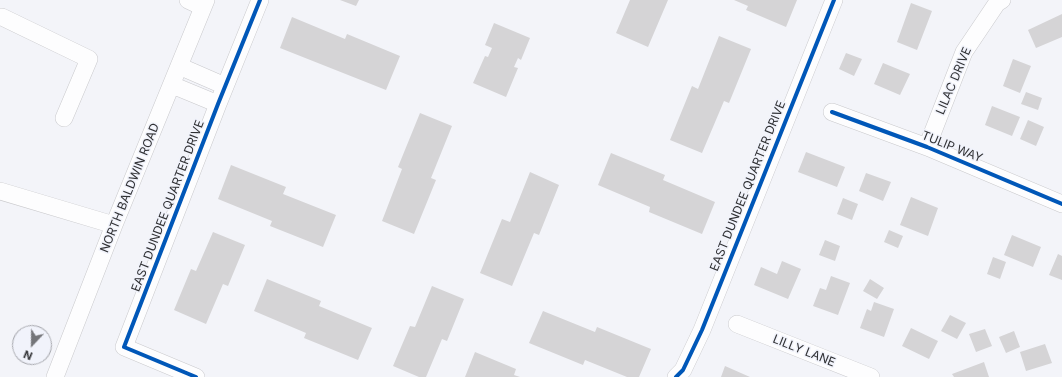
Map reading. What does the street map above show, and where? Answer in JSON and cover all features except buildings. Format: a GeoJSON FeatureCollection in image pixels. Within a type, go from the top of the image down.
{"type":"FeatureCollection","features":[{"type":"Feature","properties":{"kind":"street","name":"EAST DUNDEE QUARTER DRIVE"},"geometry":{"type":"LineString","coordinates":[[196,377],[124,347],[225,86],[260,0]]}},
{"type":"Feature","properties":{"kind":"street","name":"EAST DUNDEE QUARTER DRIVE"},"geometry":{"type":"LineString","coordinates":[[676,377],[683,370],[702,330],[834,0]]}},
{"type":"Feature","properties":{"kind":"street","name":"LILAC DRIVE"},"geometry":{"type":"LineString","coordinates":[[927,147],[964,52],[997,3],[1002,0]]}},
{"type":"Feature","properties":{"kind":"street","name":"NORTH BALDWIN ROAD"},"geometry":{"type":"LineString","coordinates":[[55,377],[114,225],[172,85],[199,2]]}},
{"type":"Feature","properties":{"kind":"street"},"geometry":{"type":"LineString","coordinates":[[0,17],[89,59],[64,118]]}},
{"type":"Feature","properties":{"kind":"street"},"geometry":{"type":"LineString","coordinates":[[179,66],[225,86]]}},
{"type":"Feature","properties":{"kind":"street"},"geometry":{"type":"LineString","coordinates":[[172,85],[218,104]]}},
{"type":"Feature","properties":{"kind":"street","name":"TULIP WAY"},"geometry":{"type":"LineString","coordinates":[[832,112],[927,147],[1062,204]]}},
{"type":"Feature","properties":{"kind":"street"},"geometry":{"type":"LineString","coordinates":[[0,191],[114,225]]}},
{"type":"Feature","properties":{"kind":"street","name":"LILLY LANE"},"geometry":{"type":"LineString","coordinates":[[737,324],[871,377]]}},
{"type":"Feature","properties":{"kind":"cycle path"},"geometry":{"type":"LineString","coordinates":[[196,377],[124,347],[260,0]]}},
{"type":"Feature","properties":{"kind":"cycle path"},"geometry":{"type":"LineString","coordinates":[[676,377],[683,370],[702,330],[834,0]]}},
{"type":"Feature","properties":{"kind":"cycle path"},"geometry":{"type":"LineString","coordinates":[[832,112],[927,147],[1062,204]]}}]}
